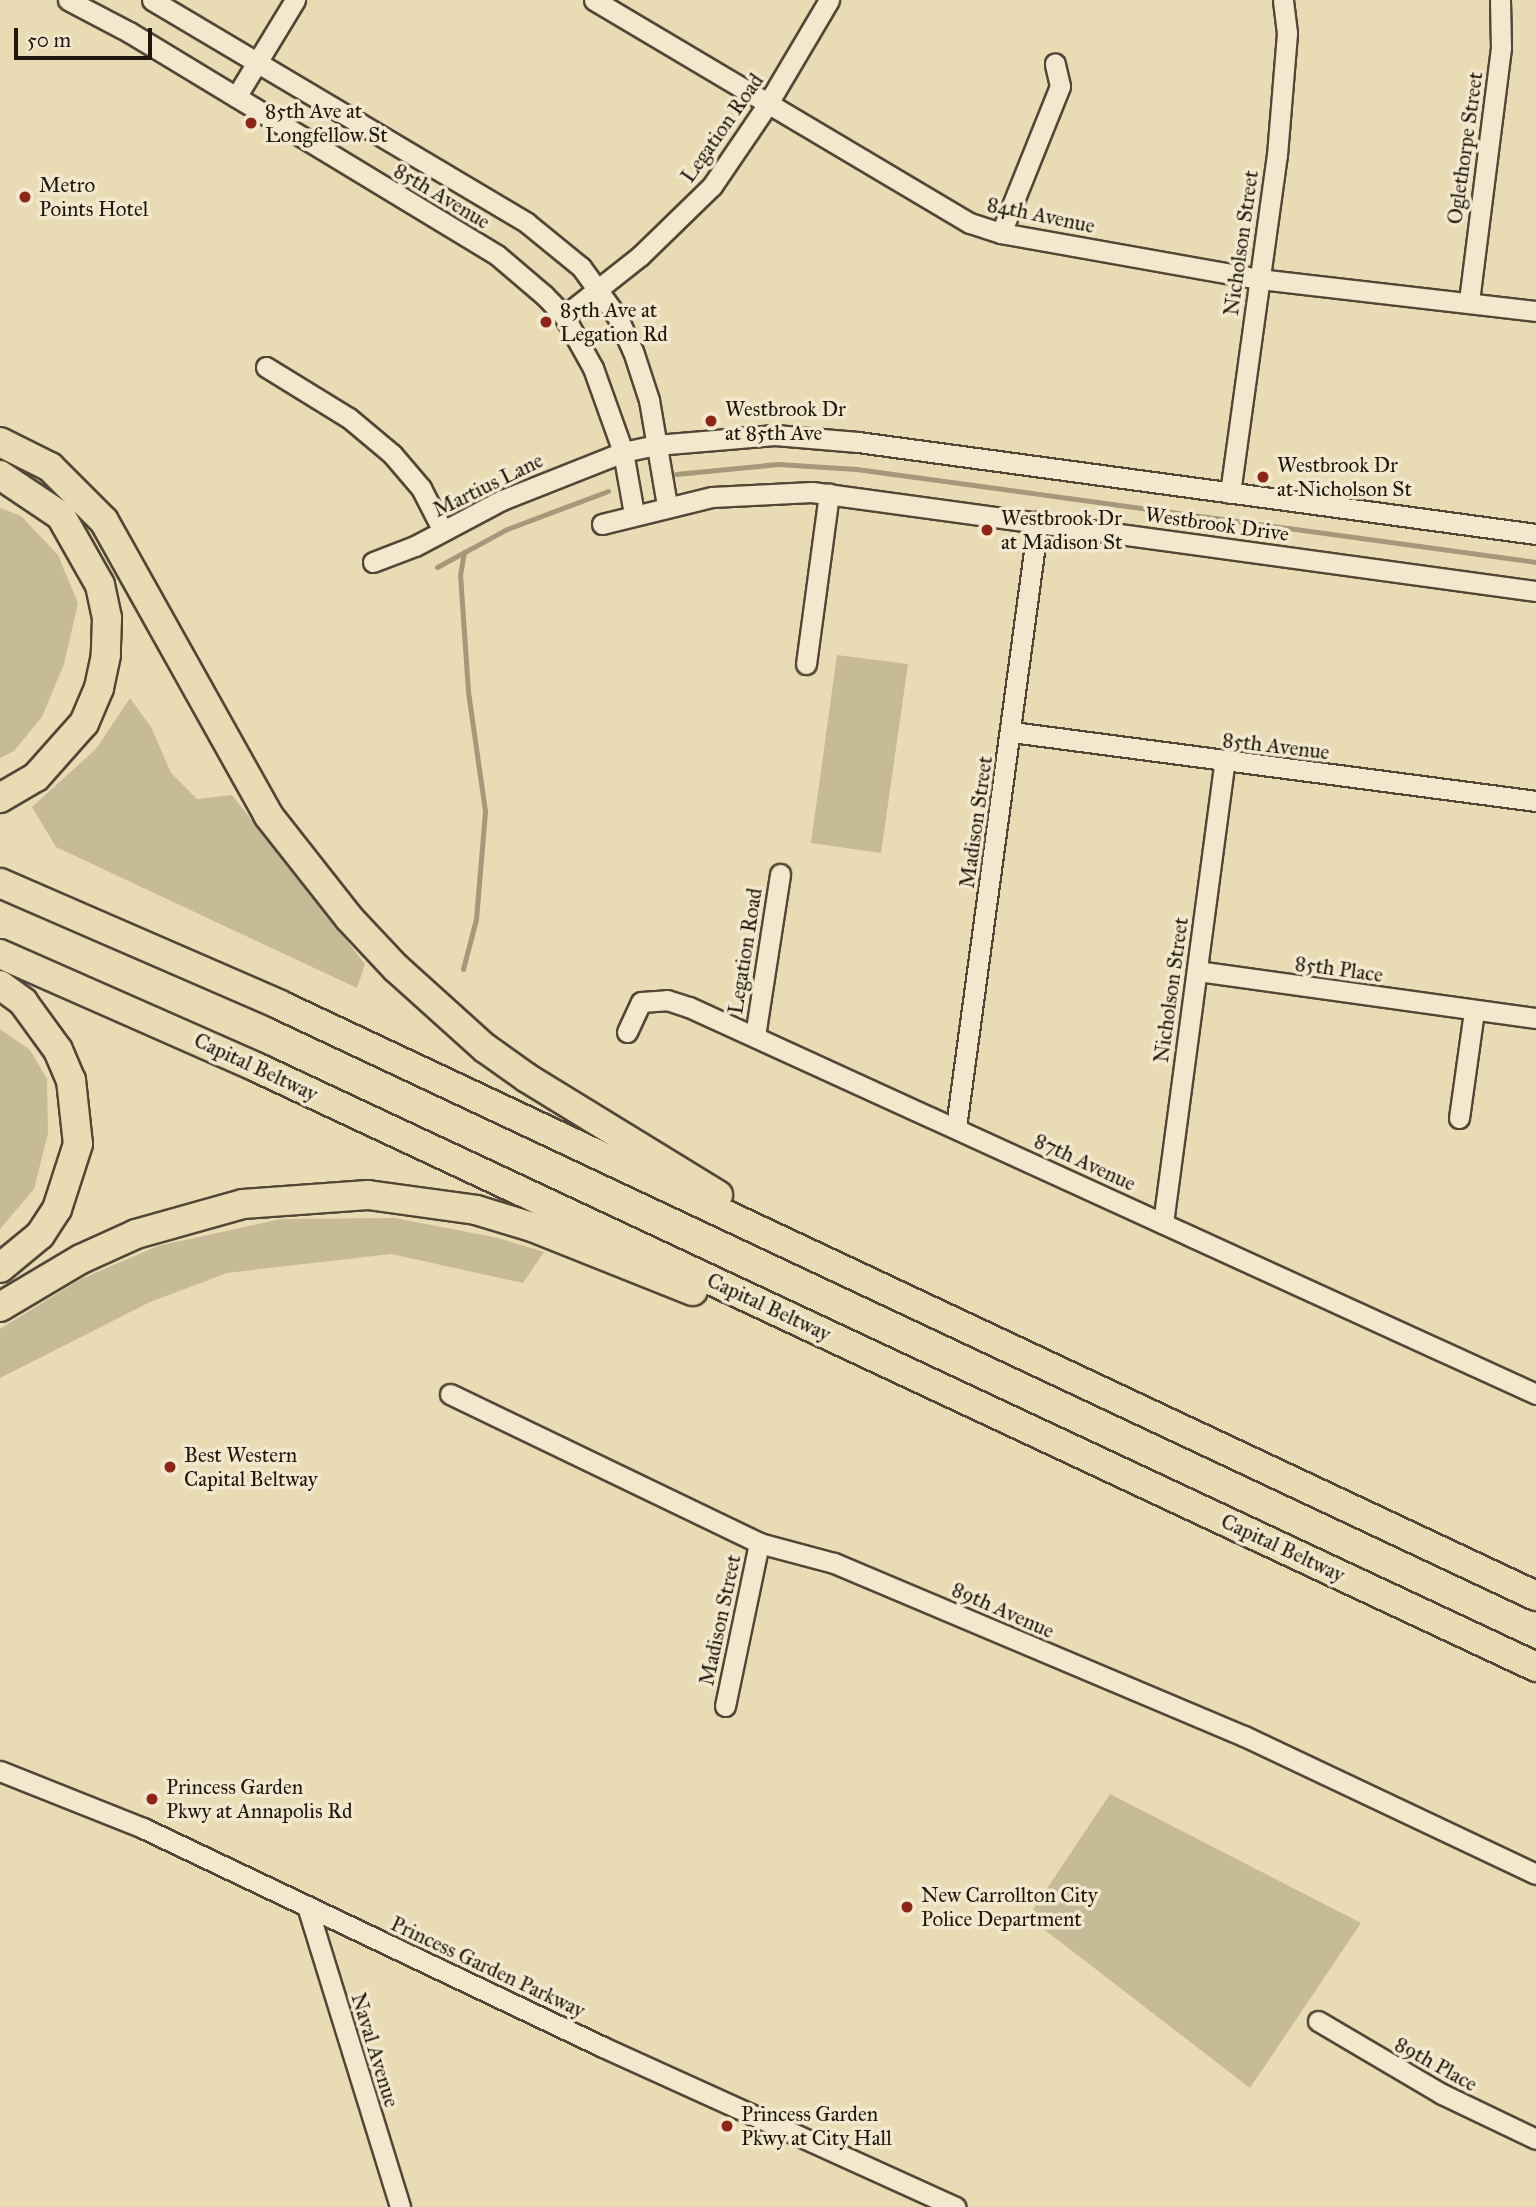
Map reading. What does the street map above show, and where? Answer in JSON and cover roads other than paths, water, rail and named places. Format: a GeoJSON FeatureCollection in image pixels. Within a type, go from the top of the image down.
{"type":"FeatureCollection","features":[{"type":"Feature","properties":{"kind":"highway"},"geometry":{"type":"LineString","coordinates":[[0,442],[50,467],[79,491],[104,521],[268,815],[340,907],[396,968],[485,1048],[527,1078],[846,1272]]}},
{"type":"Feature","properties":{"kind":"highway"},"geometry":{"type":"LineString","coordinates":[[0,474],[61,516],[100,585],[107,618],[104,666],[84,723],[36,778],[0,798]]}},
{"type":"Feature","properties":{"kind":"highway"},"geometry":{"type":"LineString","coordinates":[[0,883],[280,1005],[1536,1596]]}},
{"type":"Feature","properties":{"kind":"highway","name":"Capital Beltway"},"geometry":{"type":"LineString","coordinates":[[0,954],[269,1072],[1536,1667]]}},
{"type":"Feature","properties":{"kind":"highway"},"geometry":{"type":"LineString","coordinates":[[0,985],[23,1002],[58,1051],[71,1080],[78,1144],[57,1209],[40,1235],[0,1268]]}},
{"type":"Feature","properties":{"kind":"highway"},"geometry":{"type":"LineString","coordinates":[[0,1307],[81,1259],[136,1234],[188,1218],[243,1204],[302,1197],[379,1196],[463,1208],[532,1227],[949,1391]]}},
{"type":"Feature","properties":{"kind":"street","name":"85th Avenue"},"geometry":{"type":"LineString","coordinates":[[68,0],[236,97],[497,256],[564,316],[593,368],[624,452],[634,514]]}},
{"type":"Feature","properties":{"kind":"street","name":"85th Avenue"},"geometry":{"type":"LineString","coordinates":[[152,0],[527,223],[565,251],[600,289],[633,351],[649,400],[667,505]]}},
{"type":"Feature","properties":{"kind":"street"},"geometry":{"type":"LineString","coordinates":[[236,97],[295,0]]}},
{"type":"Feature","properties":{"kind":"street","name":"84th Avenue"},"geometry":{"type":"LineString","coordinates":[[594,0],[955,216],[1001,233],[1259,279],[1469,301],[1536,311]]}},
{"type":"Feature","properties":{"kind":"street","name":"Legation Road"},"geometry":{"type":"LineString","coordinates":[[564,316],[600,289],[699,201],[767,105],[829,0]]}},
{"type":"Feature","properties":{"kind":"street","name":"Nicholson Street"},"geometry":{"type":"LineString","coordinates":[[1230,493],[1278,155],[1287,33],[1283,0]]}},
{"type":"Feature","properties":{"kind":"street","name":"Oglethorpe Street"},"geometry":{"type":"LineString","coordinates":[[1469,301],[1502,48],[1500,0]]}},
{"type":"Feature","properties":{"kind":"street"},"geometry":{"type":"LineString","coordinates":[[1001,233],[1060,86],[1055,64]]}},
{"type":"Feature","properties":{"kind":"street"},"geometry":{"type":"LineString","coordinates":[[265,367],[349,418],[392,454],[421,488],[443,531]]}},
{"type":"Feature","properties":{"kind":"street","name":"Westbrook Drive"},"geometry":{"type":"LineString","coordinates":[[624,452],[656,445],[738,436],[810,437],[1536,534]]}},
{"type":"Feature","properties":{"kind":"street","name":"Martius Lane"},"geometry":{"type":"LineString","coordinates":[[373,562],[443,531],[502,500],[624,452]]}},
{"type":"Feature","properties":{"kind":"street","name":"Westbrook Drive"},"geometry":{"type":"LineString","coordinates":[[602,524],[667,505],[746,492],[829,494],[1536,591]]}},
{"type":"Feature","properties":{"kind":"street"},"geometry":{"type":"LineString","coordinates":[[806,664],[829,494]]}},
{"type":"Feature","properties":{"kind":"street","name":"Madison Street"},"geometry":{"type":"LineString","coordinates":[[956,1127],[1012,732],[1038,522]]}},
{"type":"Feature","properties":{"kind":"street","name":"85th Avenue"},"geometry":{"type":"LineString","coordinates":[[1012,732],[1224,763],[1536,801]]}},
{"type":"Feature","properties":{"kind":"street","name":"Nicholson Street"},"geometry":{"type":"LineString","coordinates":[[1163,1223],[1224,763]]}},
{"type":"Feature","properties":{"kind":"street","name":"Legation Road"},"geometry":{"type":"LineString","coordinates":[[755,1036],[780,874]]}},
{"type":"Feature","properties":{"kind":"street","name":"85th Place"},"geometry":{"type":"LineString","coordinates":[[1197,971],[1536,1018]]}},
{"type":"Feature","properties":{"kind":"street","name":"87th Avenue"},"geometry":{"type":"LineString","coordinates":[[627,1032],[641,1002],[667,1000],[755,1036],[956,1127],[1536,1394]]}},
{"type":"Feature","properties":{"kind":"street"},"geometry":{"type":"LineString","coordinates":[[1459,1118],[1474,1011]]}},
{"type":"Feature","properties":{"kind":"street","name":"89th Avenue"},"geometry":{"type":"LineString","coordinates":[[450,1394],[759,1543],[834,1563],[1244,1736],[1536,1874]]}},
{"type":"Feature","properties":{"kind":"street","name":"Madison Street"},"geometry":{"type":"LineString","coordinates":[[725,1706],[759,1543]]}},
{"type":"Feature","properties":{"kind":"street","name":"Princess Garden Parkway"},"geometry":{"type":"LineString","coordinates":[[0,1771],[143,1828],[955,2207]]}},
{"type":"Feature","properties":{"kind":"street","name":"Naval Avenue"},"geometry":{"type":"LineString","coordinates":[[307,1906],[400,2207]]}},
{"type":"Feature","properties":{"kind":"street","name":"89th Place"},"geometry":{"type":"LineString","coordinates":[[1318,2021],[1442,2094],[1536,2138]]}},
{"type":"Feature","properties":{"kind":"waterway"},"geometry":{"type":"LineString","coordinates":[[676,474],[778,464],[856,469],[1536,562]]}},
{"type":"Feature","properties":{"kind":"waterway"},"geometry":{"type":"LineString","coordinates":[[437,567],[507,529],[608,491]]}},
{"type":"Feature","properties":{"kind":"waterway"},"geometry":{"type":"LineString","coordinates":[[463,969],[476,919],[485,811],[468,691],[460,575],[464,552]]}},
{"type":"Feature","properties":{"kind":"place","name":"85th Ave at Longfellow St"},"geometry":{"type":"Point","coordinates":[251,123]}},
{"type":"Feature","properties":{"kind":"place","name":"Metro Points Hotel"},"geometry":{"type":"Point","coordinates":[25,197]}},
{"type":"Feature","properties":{"kind":"place","name":"85th Ave at Legation Rd"},"geometry":{"type":"Point","coordinates":[546,322]}},
{"type":"Feature","properties":{"kind":"place","name":"Westbrook Dr at 85th Ave"},"geometry":{"type":"Point","coordinates":[711,421]}},
{"type":"Feature","properties":{"kind":"place","name":"Westbrook Dr at Nicholson St"},"geometry":{"type":"Point","coordinates":[1263,477]}},
{"type":"Feature","properties":{"kind":"place","name":"Westbrook Dr at Madison St"},"geometry":{"type":"Point","coordinates":[987,530]}},
{"type":"Feature","properties":{"kind":"place","name":"Best Western Capital Beltway"},"geometry":{"type":"Point","coordinates":[170,1467]}},
{"type":"Feature","properties":{"kind":"place","name":"Princess Garden Pkwy at Annapolis Rd"},"geometry":{"type":"Point","coordinates":[152,1799]}},
{"type":"Feature","properties":{"kind":"place","name":"New Carrollton City Police Department"},"geometry":{"type":"Point","coordinates":[907,1907]}},
{"type":"Feature","properties":{"kind":"place","name":"Princess Garden Pkwy at City Hall"},"geometry":{"type":"Point","coordinates":[727,2126]}}]}
